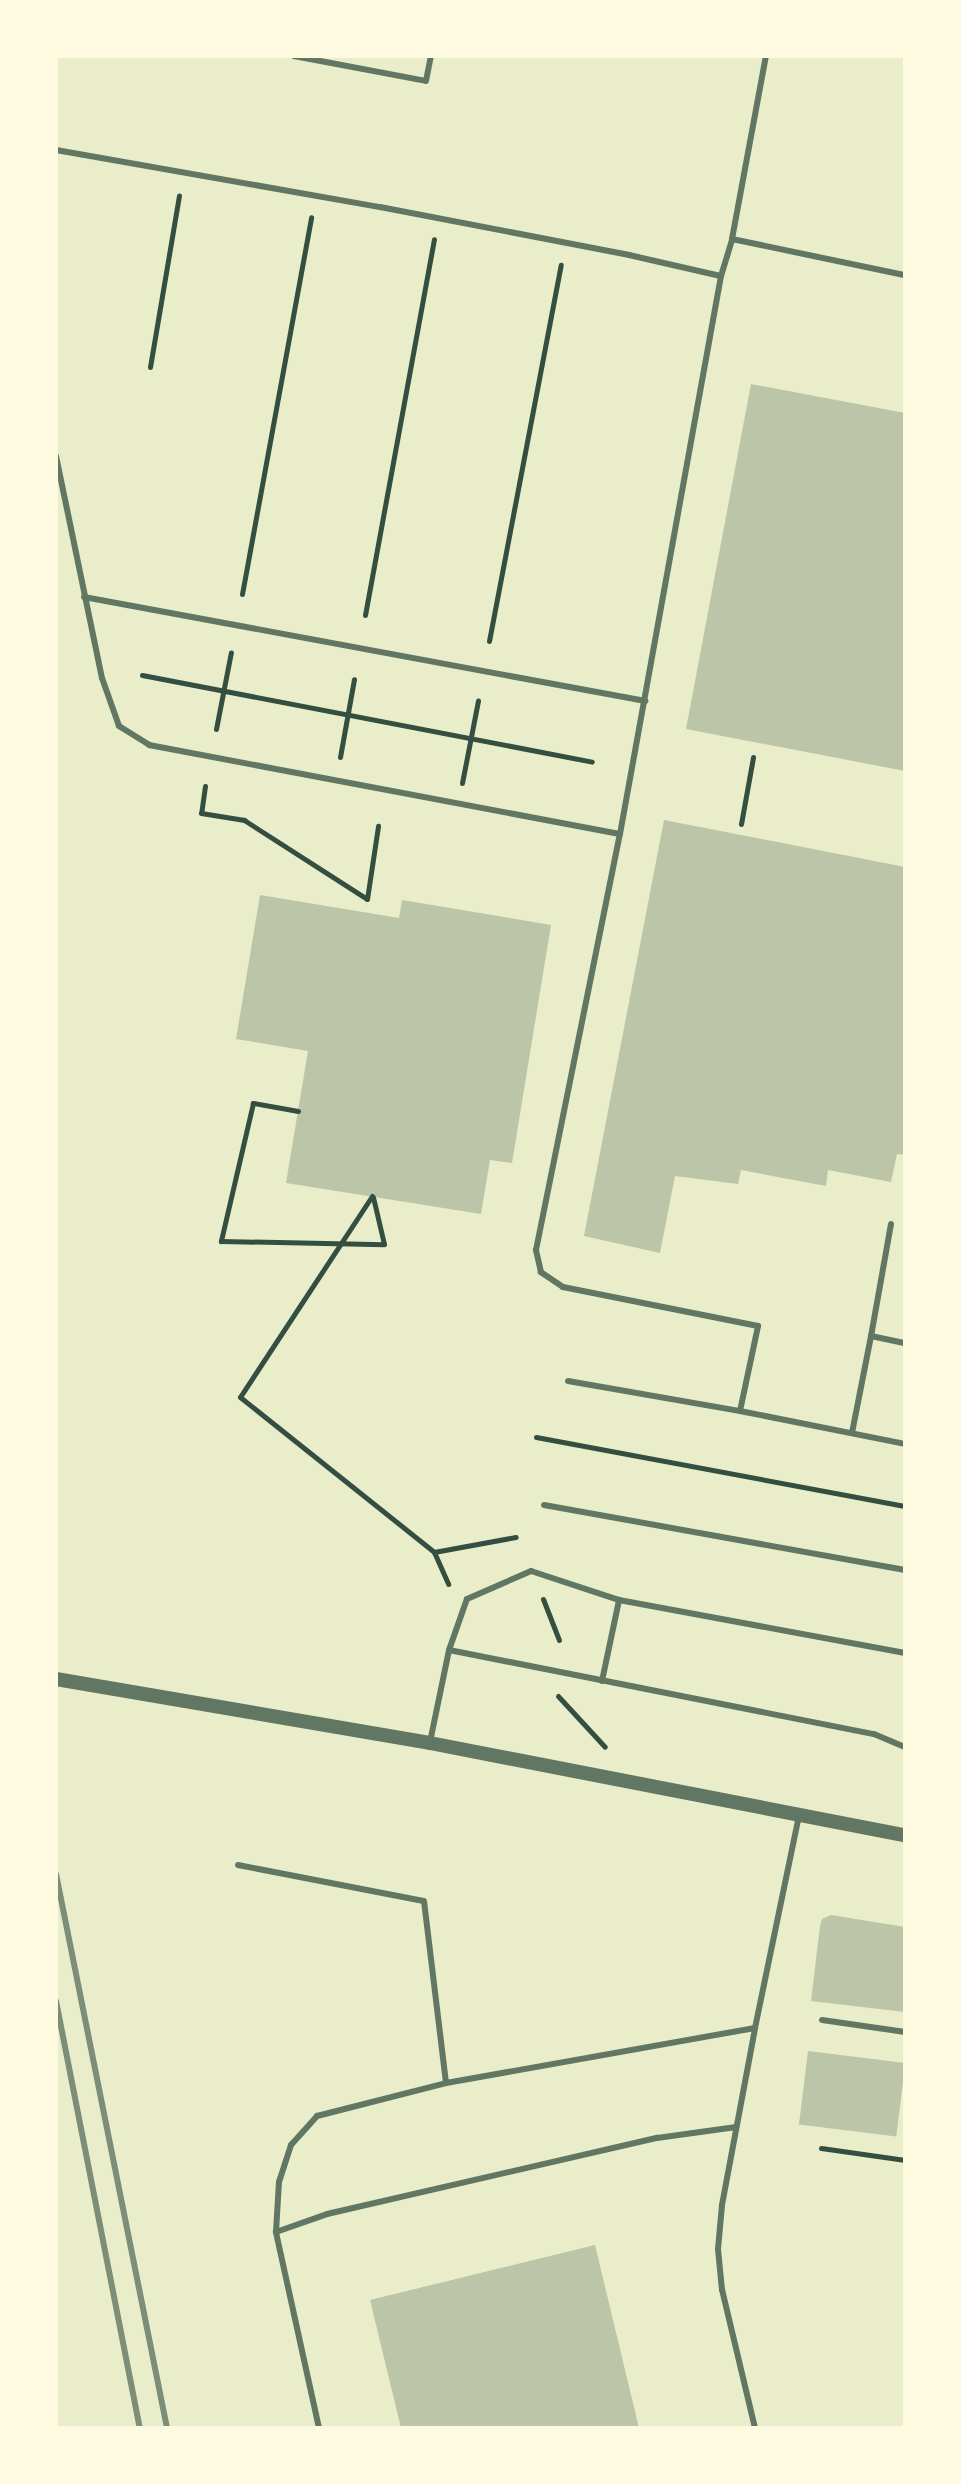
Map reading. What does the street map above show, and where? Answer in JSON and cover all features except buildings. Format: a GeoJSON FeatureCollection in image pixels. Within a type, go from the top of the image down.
{"type":"FeatureCollection","features":[{"type":"Feature","properties":{"kind":"street"},"geometry":{"type":"LineString","coordinates":[[56,1679],[430,1743],[905,1835]]}},
{"type":"Feature","properties":{"kind":"lane"},"geometry":{"type":"LineString","coordinates":[[294,56],[426,81],[431,56]]}},
{"type":"Feature","properties":{"kind":"lane"},"geometry":{"type":"LineString","coordinates":[[740,1411],[758,1326],[563,1287],[541,1272],[536,1250],[620,834],[721,276],[732,239],[766,56]]}},
{"type":"Feature","properties":{"kind":"lane"},"geometry":{"type":"LineString","coordinates":[[56,150],[438,218],[721,276]]}},
{"type":"Feature","properties":{"kind":"lane"},"geometry":{"type":"LineString","coordinates":[[732,239],[905,275]]}},
{"type":"Feature","properties":{"kind":"lane"},"geometry":{"type":"LineString","coordinates":[[56,456],[102,678],[119,726],[149,745],[620,834]]}},
{"type":"Feature","properties":{"kind":"lane"},"geometry":{"type":"LineString","coordinates":[[84,597],[645,701]]}},
{"type":"Feature","properties":{"kind":"lane"},"geometry":{"type":"LineString","coordinates":[[852,1433],[891,1224]]}},
{"type":"Feature","properties":{"kind":"lane"},"geometry":{"type":"LineString","coordinates":[[871,1336],[905,1343]]}},
{"type":"Feature","properties":{"kind":"lane"},"geometry":{"type":"LineString","coordinates":[[568,1381],[905,1444]]}},
{"type":"Feature","properties":{"kind":"lane"},"geometry":{"type":"LineString","coordinates":[[544,1505],[905,1570]]}},
{"type":"Feature","properties":{"kind":"lane"},"geometry":{"type":"LineString","coordinates":[[430,1743],[449,1650],[467,1599],[531,1571],[619,1600],[905,1653]]}},
{"type":"Feature","properties":{"kind":"lane"},"geometry":{"type":"LineString","coordinates":[[602,1681],[619,1600]]}},
{"type":"Feature","properties":{"kind":"lane"},"geometry":{"type":"LineString","coordinates":[[449,1650],[874,1734],[905,1747]]}},
{"type":"Feature","properties":{"kind":"lane"},"geometry":{"type":"LineString","coordinates":[[755,2428],[722,2290],[718,2249],[736,2127],[799,1814]]}},
{"type":"Feature","properties":{"kind":"lane"},"geometry":{"type":"LineString","coordinates":[[238,1865],[424,1901],[446,2083]]}},
{"type":"Feature","properties":{"kind":"lane"},"geometry":{"type":"LineString","coordinates":[[822,2020],[905,2032]]}},
{"type":"Feature","properties":{"kind":"lane"},"geometry":{"type":"LineString","coordinates":[[319,2428],[276,2232],[279,2182],[291,2145],[317,2116],[446,2083],[755,2028]]}},
{"type":"Feature","properties":{"kind":"lane"},"geometry":{"type":"LineString","coordinates":[[276,2232],[327,2214],[627,2145],[736,2127]]}},
{"type":"Feature","properties":{"kind":"path"},"geometry":{"type":"LineString","coordinates":[[150,367],[182,173]]}},
{"type":"Feature","properties":{"kind":"path"},"geometry":{"type":"LineString","coordinates":[[242,594],[315,196]]}},
{"type":"Feature","properties":{"kind":"path"},"geometry":{"type":"LineString","coordinates":[[365,615],[438,218]]}},
{"type":"Feature","properties":{"kind":"path"},"geometry":{"type":"LineString","coordinates":[[489,641],[565,245]]}},
{"type":"Feature","properties":{"kind":"path"},"geometry":{"type":"LineString","coordinates":[[216,729],[231,652]]}},
{"type":"Feature","properties":{"kind":"path"},"geometry":{"type":"LineString","coordinates":[[142,675],[592,762]]}},
{"type":"Feature","properties":{"kind":"path"},"geometry":{"type":"LineString","coordinates":[[336,780],[354,679]]}},
{"type":"Feature","properties":{"kind":"path"},"geometry":{"type":"LineString","coordinates":[[458,804],[478,701]]}},
{"type":"Feature","properties":{"kind":"path"},"geometry":{"type":"LineString","coordinates":[[741,824],[753,757]]}},
{"type":"Feature","properties":{"kind":"path"},"geometry":{"type":"LineString","coordinates":[[205,786],[201,813],[244,820],[367,899],[378,826]]}},
{"type":"Feature","properties":{"kind":"path"},"geometry":{"type":"LineString","coordinates":[[298,1111],[253,1103],[221,1241],[340,1245],[384,1244],[372,1196],[348,1233],[340,1245],[240,1397],[434,1552],[450,1588]]}},
{"type":"Feature","properties":{"kind":"path"},"geometry":{"type":"LineString","coordinates":[[536,1437],[905,1506]]}},
{"type":"Feature","properties":{"kind":"path"},"geometry":{"type":"LineString","coordinates":[[434,1552],[516,1537]]}},
{"type":"Feature","properties":{"kind":"path"},"geometry":{"type":"LineString","coordinates":[[542,1598],[559,1640]]}},
{"type":"Feature","properties":{"kind":"path"},"geometry":{"type":"LineString","coordinates":[[551,1689],[610,1752]]}},
{"type":"Feature","properties":{"kind":"path"},"geometry":{"type":"LineString","coordinates":[[821,2148],[905,2160]]}},
{"type":"Feature","properties":{"kind":"railway"},"geometry":{"type":"LineString","coordinates":[[56,1874],[167,2428]]}},
{"type":"Feature","properties":{"kind":"railway"},"geometry":{"type":"LineString","coordinates":[[56,2001],[140,2428]]}}]}
